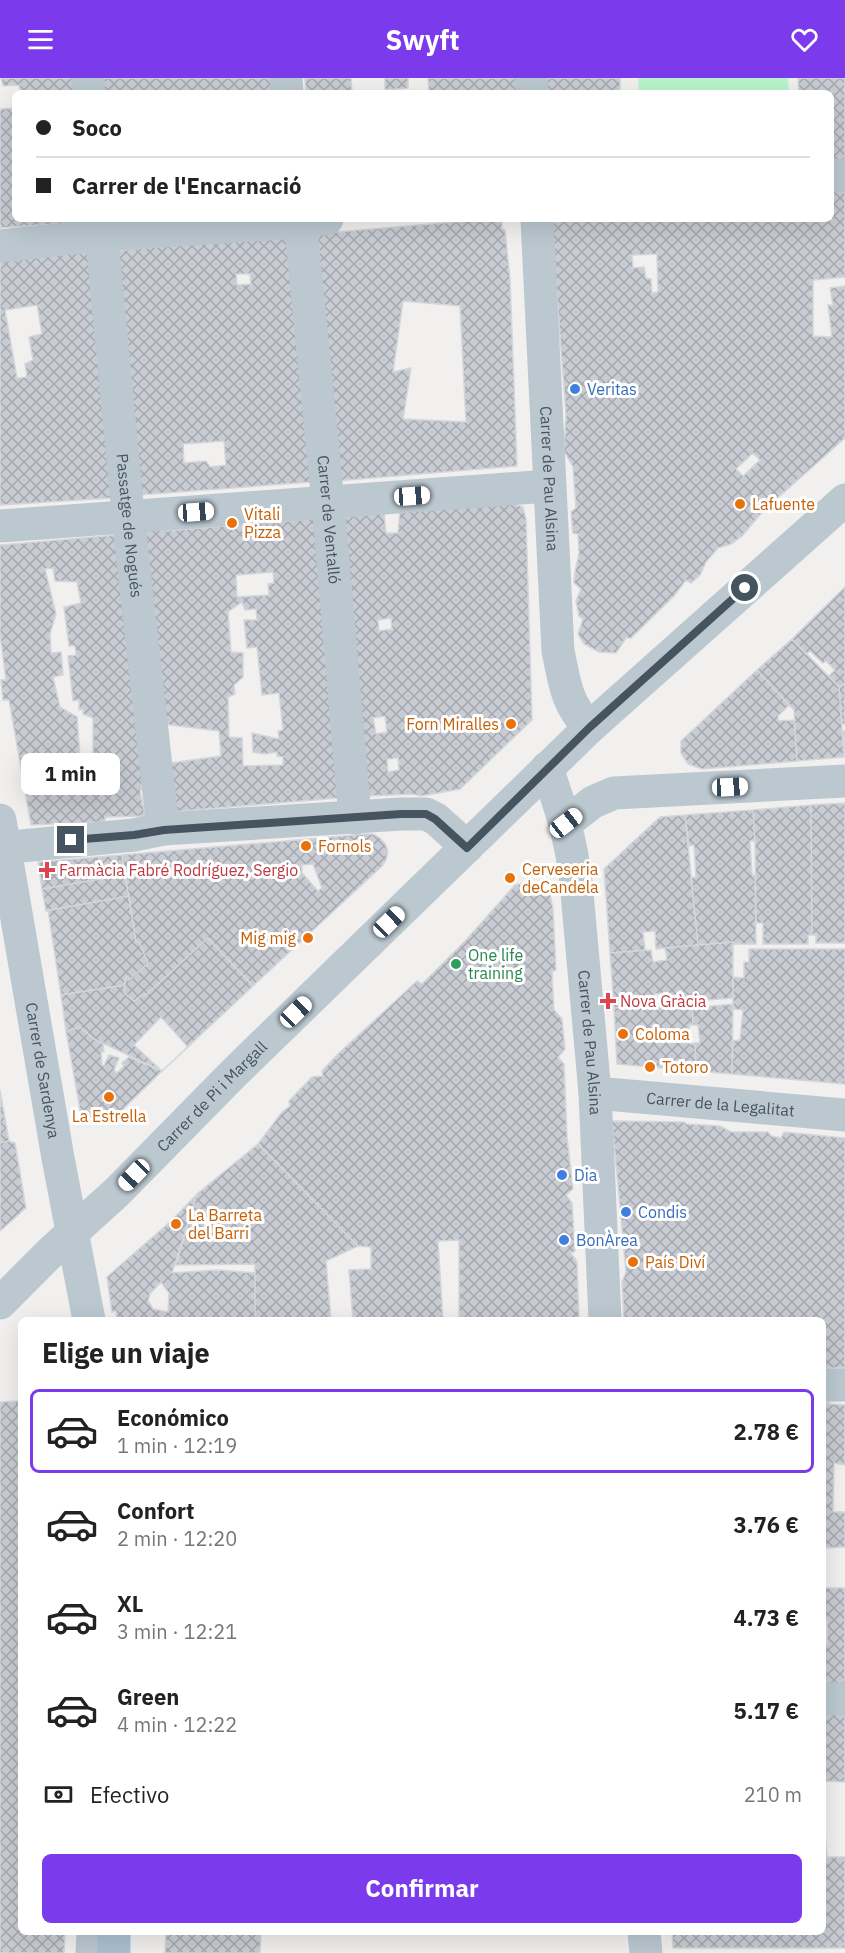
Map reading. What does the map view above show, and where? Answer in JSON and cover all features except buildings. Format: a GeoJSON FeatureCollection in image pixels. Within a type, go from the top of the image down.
{"type":"FeatureCollection","features":[{"type":"Feature","properties":{"kind":"main road"},"geometry":{"type":"LineString","coordinates":[[114,1935],[114,1953]]}},
{"type":"Feature","properties":{"kind":"street"},"geometry":{"type":"LineString","coordinates":[[0,246],[100,227],[288,222]]}},
{"type":"Feature","properties":{"kind":"street","name":"Carrer de Ventalló"},"geometry":{"type":"LineString","coordinates":[[300,222],[328,503],[355,818]]}},
{"type":"Feature","properties":{"kind":"street","name":"Carrer de Pau Alsina"},"geometry":{"type":"LineString","coordinates":[[537,222],[558,651],[568,699],[578,716],[589,728]]}},
{"type":"Feature","properties":{"kind":"street","name":"Passatge de Nogués"},"geometry":{"type":"LineString","coordinates":[[100,227],[128,516],[164,830]]}},
{"type":"Feature","properties":{"kind":"street"},"geometry":{"type":"LineString","coordinates":[[0,526],[549,486]]}},
{"type":"Feature","properties":{"kind":"street","name":"Carrer de Pi i Margall"},"geometry":{"type":"LineString","coordinates":[[0,1303],[117,1192],[234,1073],[589,728],[845,500]]}},
{"type":"Feature","properties":{"kind":"street","name":"Carrer de Pau Alsina"},"geometry":{"type":"LineString","coordinates":[[547,768],[566,823],[576,882],[595,1093],[605,1317]]}},
{"type":"Feature","properties":{"kind":"street"},"geometry":{"type":"LineString","coordinates":[[566,823],[593,802],[614,793],[845,781]]}},
{"type":"Feature","properties":{"kind":"street"},"geometry":{"type":"LineString","coordinates":[[2,838],[134,835],[164,830],[426,814],[435,819],[467,848]]}},
{"type":"Feature","properties":{"kind":"street","name":"Carrer de Sardenya"},"geometry":{"type":"LineString","coordinates":[[2,838],[88,1317]]}},
{"type":"Feature","properties":{"kind":"street","name":"Carrer de la Legalitat"},"geometry":{"type":"LineString","coordinates":[[595,1093],[845,1115]]}},
{"type":"Feature","properties":{"kind":"street"},"geometry":{"type":"LineString","coordinates":[[826,1385],[845,1385]]}},
{"type":"Feature","properties":{"kind":"street"},"geometry":{"type":"LineString","coordinates":[[826,1699],[845,1699]]}},
{"type":"Feature","properties":{"kind":"street"},"geometry":{"type":"LineString","coordinates":[[92,1953],[93,1935]]}},
{"type":"Feature","properties":{"kind":"street"},"geometry":{"type":"LineString","coordinates":[[644,1935],[646,1953]]}},
{"type":"Feature","properties":{"kind":"green space"},"geometry":{"type":"Polygon","coordinates":[[[638,78],[788,78],[789,90],[639,90],[638,78]]]}},
{"type":"Feature","properties":{"kind":"place","name":"Veritas"},"geometry":{"type":"Point","coordinates":[575,389]}},
{"type":"Feature","properties":{"kind":"place","name":"Lafuente"},"geometry":{"type":"Point","coordinates":[740,504]}},
{"type":"Feature","properties":{"kind":"place","name":"Vitali Pizza"},"geometry":{"type":"Point","coordinates":[232,523]}},
{"type":"Feature","properties":{"kind":"place","name":"Forn Miralles"},"geometry":{"type":"Point","coordinates":[511,724]}},
{"type":"Feature","properties":{"kind":"place","name":"Fornols"},"geometry":{"type":"Point","coordinates":[306,846]}},
{"type":"Feature","properties":{"kind":"place","name":"Farmàcia Fabré Rodríguez, Sergio"},"geometry":{"type":"Point","coordinates":[47,870]}},
{"type":"Feature","properties":{"kind":"place","name":"Cerveseria deCandela"},"geometry":{"type":"Point","coordinates":[510,878]}},
{"type":"Feature","properties":{"kind":"place","name":"Mig mig"},"geometry":{"type":"Point","coordinates":[308,938]}},
{"type":"Feature","properties":{"kind":"place","name":"One life training"},"geometry":{"type":"Point","coordinates":[456,964]}},
{"type":"Feature","properties":{"kind":"place","name":"Nova Gràcia"},"geometry":{"type":"Point","coordinates":[608,1001]}},
{"type":"Feature","properties":{"kind":"place","name":"Coloma"},"geometry":{"type":"Point","coordinates":[623,1034]}},
{"type":"Feature","properties":{"kind":"place","name":"Totoro"},"geometry":{"type":"Point","coordinates":[650,1067]}},
{"type":"Feature","properties":{"kind":"place","name":"La Estrella"},"geometry":{"type":"Point","coordinates":[109,1097]}},
{"type":"Feature","properties":{"kind":"place","name":"Dia"},"geometry":{"type":"Point","coordinates":[562,1175]}},
{"type":"Feature","properties":{"kind":"place","name":"Condis"},"geometry":{"type":"Point","coordinates":[626,1212]}},
{"type":"Feature","properties":{"kind":"place","name":"La Barreta del Barri"},"geometry":{"type":"Point","coordinates":[176,1224]}},
{"type":"Feature","properties":{"kind":"place","name":"BonÀrea"},"geometry":{"type":"Point","coordinates":[564,1240]}},
{"type":"Feature","properties":{"kind":"place","name":"País Diví"},"geometry":{"type":"Point","coordinates":[633,1262]}},
{"type":"Feature","properties":{"kind":"route"},"geometry":{"type":"LineString","coordinates":[[71,840],[164,830],[426,814],[435,819],[467,848],[620,699],[745,588]]}}]}
